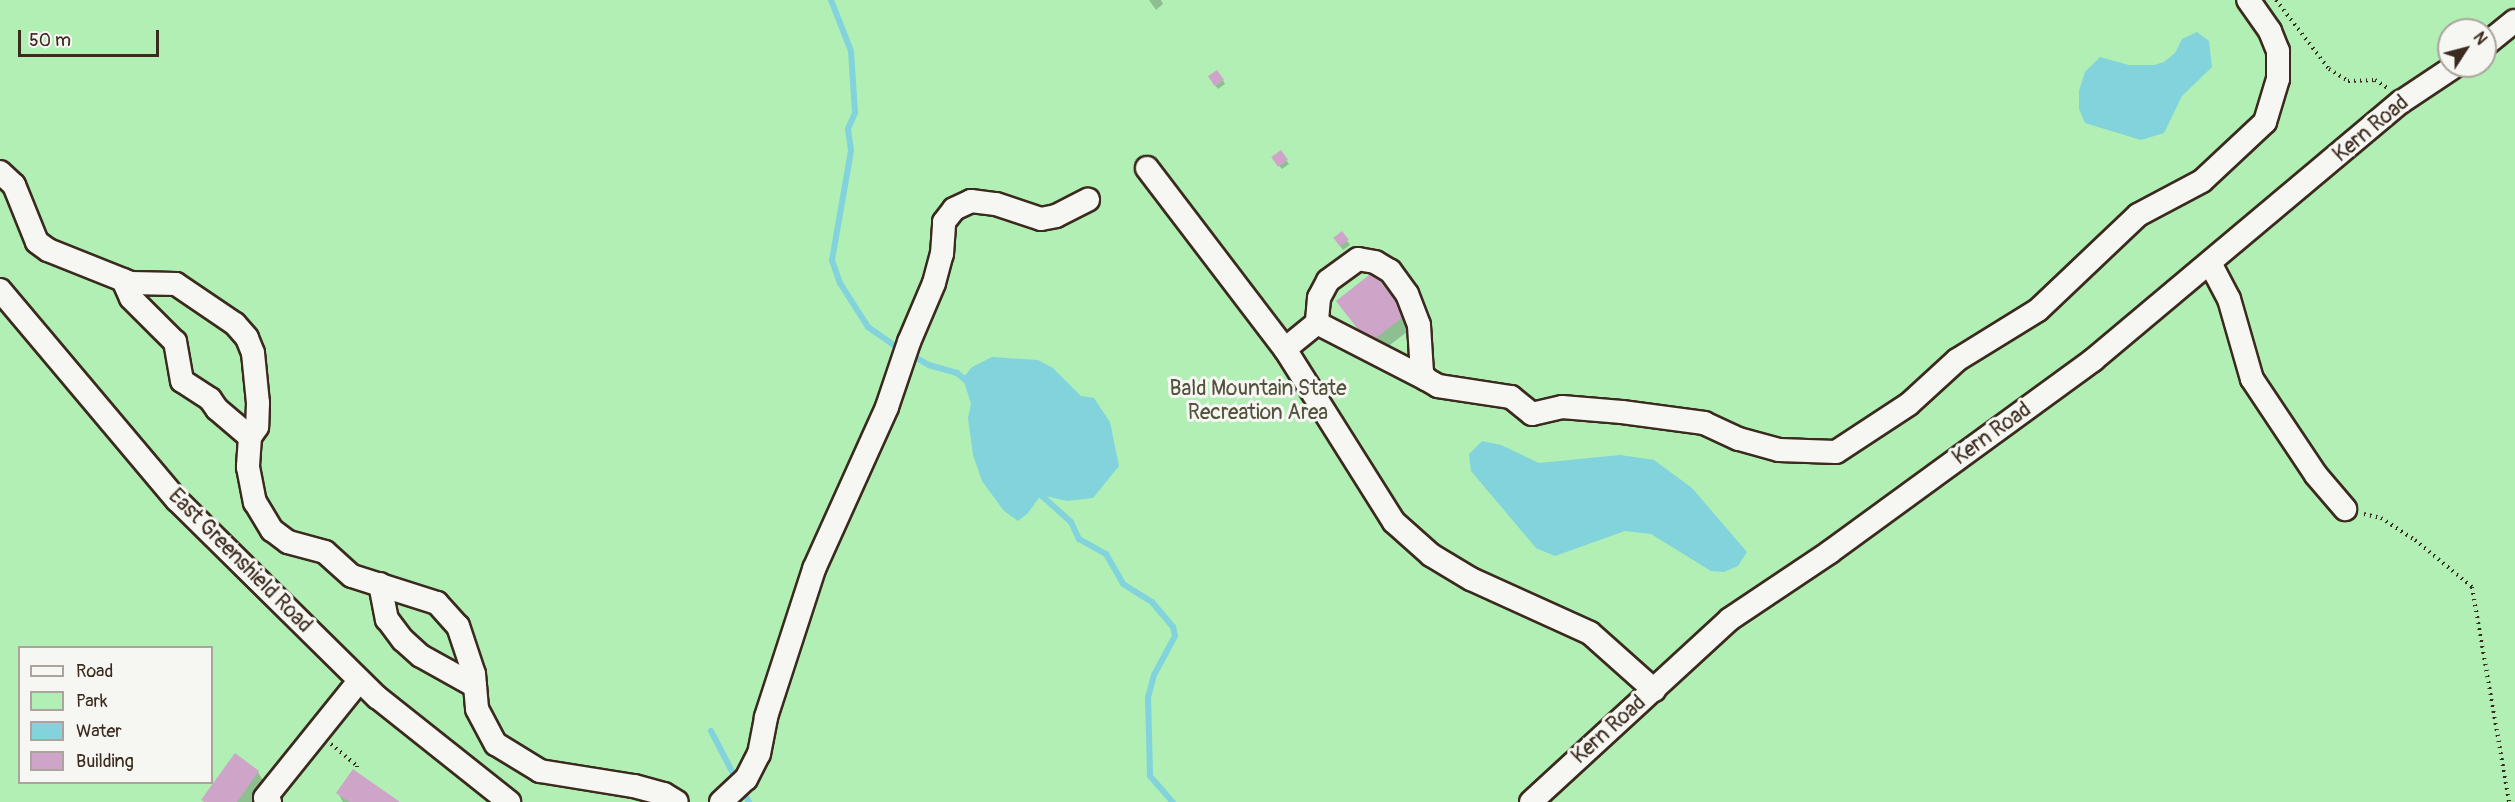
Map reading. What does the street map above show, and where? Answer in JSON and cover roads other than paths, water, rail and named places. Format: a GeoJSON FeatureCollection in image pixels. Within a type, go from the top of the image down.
{"type":"FeatureCollection","features":[{"type":"Feature","properties":{"kind":"street"},"geometry":{"type":"LineString","coordinates":[[1317,323],[1438,386],[1511,397],[1532,414],[1562,407],[1622,412],[1704,423],[1739,439],[1779,450],[1836,452],[1909,404],[1957,360],[2038,310],[2138,215],[2202,181],[2265,122],[2278,80],[2278,51],[2248,0]]}},
{"type":"Feature","properties":{"kind":"street"},"geometry":{"type":"LineString","coordinates":[[2497,35],[2515,21]]}},
{"type":"Feature","properties":{"kind":"street","name":"Kern Road"},"geometry":{"type":"LineString","coordinates":[[1531,802],[1730,619],[1830,552],[2084,367],[2401,102],[2437,78]]}},
{"type":"Feature","properties":{"kind":"street"},"geometry":{"type":"LineString","coordinates":[[1147,168],[1285,349],[1394,522],[1431,555],[1472,579],[1590,633],[1654,690]]}},
{"type":"Feature","properties":{"kind":"street"},"geometry":{"type":"LineString","coordinates":[[0,172],[14,185],[37,242],[123,280],[176,284],[235,324],[247,338],[253,353],[258,403],[257,427],[250,437],[248,467],[255,502],[272,530],[288,542],[325,552],[352,576],[415,594],[444,610],[467,644],[477,709],[488,735],[540,771],[634,786],[664,794],[677,802]]}},
{"type":"Feature","properties":{"kind":"street"},"geometry":{"type":"LineString","coordinates":[[721,802],[746,779],[759,754],[766,717],[814,569],[888,407],[909,342],[934,283],[942,254],[944,222],[954,209],[971,201],[996,204],[1041,219],[1056,216],[1088,200]]}},
{"type":"Feature","properties":{"kind":"street"},"geometry":{"type":"LineString","coordinates":[[1285,349],[1317,323],[1319,298],[1328,281],[1358,259],[1375,262],[1390,271],[1407,294],[1419,325],[1422,373],[1426,379]]}},
{"type":"Feature","properties":{"kind":"street"},"geometry":{"type":"LineString","coordinates":[[2210,263],[2229,299],[2252,379],[2316,475],[2345,509]]}},
{"type":"Feature","properties":{"kind":"street"},"geometry":{"type":"LineString","coordinates":[[123,280],[131,298],[176,342],[182,381],[210,399],[217,409],[250,437]]}},
{"type":"Feature","properties":{"kind":"street","name":"East Greenshield Road"},"geometry":{"type":"LineString","coordinates":[[0,290],[177,500],[359,681],[463,769],[509,802]]}},
{"type":"Feature","properties":{"kind":"street"},"geometry":{"type":"LineString","coordinates":[[380,584],[387,619],[403,640],[421,656],[475,686]]}},
{"type":"Feature","properties":{"kind":"street"},"geometry":{"type":"LineString","coordinates":[[270,802],[265,798],[319,734],[359,681]]}},
{"type":"Feature","properties":{"kind":"water"},"geometry":{"type":"Polygon","coordinates":[[[2197,32],[2209,41],[2212,67],[2182,96],[2164,133],[2141,140],[2085,123],[2079,109],[2079,91],[2085,72],[2100,57],[2129,65],[2154,65],[2164,62],[2175,53],[2182,39],[2197,32]]]}},
{"type":"Feature","properties":{"kind":"water"},"geometry":{"type":"Polygon","coordinates":[[[992,357],[1038,360],[1053,368],[1081,396],[1094,398],[1110,422],[1119,466],[1093,498],[1067,501],[1041,495],[1028,513],[1018,521],[1004,511],[982,481],[973,455],[968,418],[971,404],[963,378],[972,367],[992,357]]]}},
{"type":"Feature","properties":{"kind":"water"},"geometry":{"type":"Polygon","coordinates":[[[1482,441],[1501,445],[1539,463],[1620,455],[1654,460],[1692,488],[1747,552],[1738,566],[1724,572],[1711,571],[1651,534],[1625,531],[1555,556],[1536,548],[1471,471],[1469,454],[1482,441]]]}},
{"type":"Feature","properties":{"kind":"waterway"},"geometry":{"type":"LineString","coordinates":[[831,0],[851,51],[855,113],[848,129],[851,151],[832,260],[840,283],[868,327],[900,349]]}},
{"type":"Feature","properties":{"kind":"waterway"},"geometry":{"type":"LineString","coordinates":[[909,354],[929,365],[957,373],[969,383]]}},
{"type":"Feature","properties":{"kind":"waterway"},"geometry":{"type":"LineString","coordinates":[[1039,489],[1041,495],[1071,522],[1079,539],[1106,554],[1123,584],[1152,602],[1173,627],[1175,636],[1154,675],[1148,697],[1150,776],[1173,802]]}},
{"type":"Feature","properties":{"kind":"waterway"},"geometry":{"type":"LineString","coordinates":[[711,731],[737,781]]}},
{"type":"Feature","properties":{"kind":"waterway"},"geometry":{"type":"LineString","coordinates":[[742,790],[749,802]]}},
{"type":"Feature","properties":{"kind":"park label","name":"Bald Mountain State Recreation Area"},"geometry":{"type":"Point","coordinates":[1258,401]}}]}
